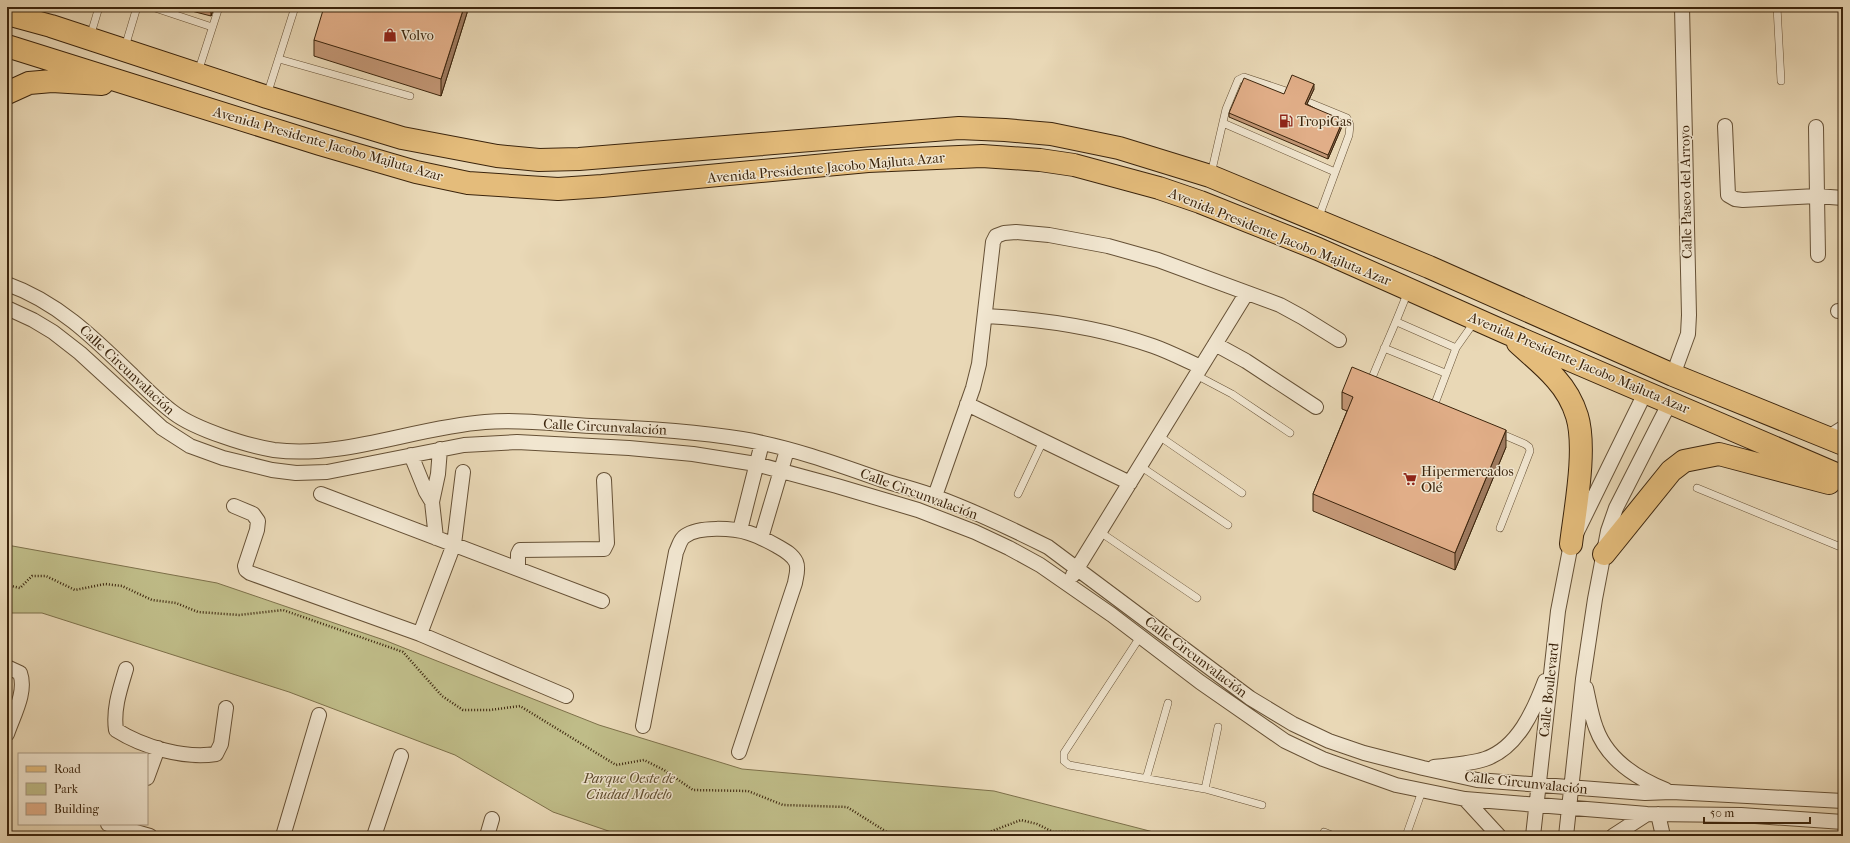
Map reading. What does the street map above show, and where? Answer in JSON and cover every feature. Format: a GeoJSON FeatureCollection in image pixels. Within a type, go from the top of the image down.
{"type":"FeatureCollection","features":[{"type":"Feature","properties":{"kind":"main road","name":"Avenida Presidente Jacobo Majluta Azar"},"geometry":{"type":"LineString","coordinates":[[13,12],[267,97],[402,138],[497,156],[539,160],[676,152],[959,128],[1005,130],[1066,137],[1119,148],[1210,176],[1429,267],[1673,375],[1838,437]]}},
{"type":"Feature","properties":{"kind":"main road","name":"Avenida Presidente Jacobo Majluta Azar"},"geometry":{"type":"LineString","coordinates":[[7,46],[320,144],[416,172],[468,183],[558,189],[868,161],[982,156],[1046,161],[1106,173],[1159,188],[1213,207],[1318,249],[1476,319],[1843,477]]}},
{"type":"Feature","properties":{"kind":"main road"},"geometry":{"type":"LineString","coordinates":[[7,92],[29,83],[45,82],[132,85]]}},
{"type":"Feature","properties":{"kind":"main road"},"geometry":{"type":"LineString","coordinates":[[1507,332],[1556,378],[1567,394],[1577,416],[1581,439],[1571,544]]}},
{"type":"Feature","properties":{"kind":"main road"},"geometry":{"type":"LineString","coordinates":[[1604,554],[1671,471],[1689,459],[1719,454],[1843,486]]}},
{"type":"Feature","properties":{"kind":"street","name":"Calle Paseo del Arroyo"},"geometry":{"type":"LineString","coordinates":[[1673,375],[1688,334],[1689,315],[1682,7]]}},
{"type":"Feature","properties":{"kind":"street"},"geometry":{"type":"LineString","coordinates":[[1725,126],[1728,195],[1735,199],[1743,200],[1817,196],[1843,198]]}},
{"type":"Feature","properties":{"kind":"street"},"geometry":{"type":"LineString","coordinates":[[1816,127],[1818,255]]}},
{"type":"Feature","properties":{"kind":"street"},"geometry":{"type":"LineString","coordinates":[[935,496],[967,404],[979,364],[996,236],[1004,233],[1016,232],[1049,235],[1108,246],[1158,260],[1246,294],[1280,305],[1339,340]]}},
{"type":"Feature","properties":{"kind":"street","name":"Calle Circunvalación"},"geometry":{"type":"LineString","coordinates":[[7,284],[41,299],[66,314],[93,336],[160,403],[177,416],[226,437],[273,450],[331,449],[484,422],[504,422],[690,432],[762,443],[842,465],[935,496],[1018,532],[1048,548],[1078,568],[1250,698],[1293,724],[1336,743],[1364,753],[1477,780],[1645,793],[1672,792],[1843,801]]}},
{"type":"Feature","properties":{"kind":"street"},"geometry":{"type":"LineString","coordinates":[[1068,584],[1246,294]]}},
{"type":"Feature","properties":{"kind":"street","name":"Calle Circunvalación"},"geometry":{"type":"LineString","coordinates":[[7,308],[33,320],[53,332],[80,353],[162,428],[190,446],[223,458],[272,470],[327,472],[464,445],[517,442],[629,448],[693,454],[756,464],[837,486],[947,521],[1009,548],[1040,565],[1068,584],[1112,615],[1241,712],[1285,741],[1323,759],[1396,785],[1465,800],[1653,814],[1741,815],[1843,822]]}},
{"type":"Feature","properties":{"kind":"street"},"geometry":{"type":"LineString","coordinates":[[985,316],[1040,319],[1098,331],[1153,346],[1199,371]]}},
{"type":"Feature","properties":{"kind":"street"},"geometry":{"type":"LineString","coordinates":[[1215,344],[1246,361],[1316,407]]}},
{"type":"Feature","properties":{"kind":"street","name":"Calle Boulevard"},"geometry":{"type":"LineString","coordinates":[[1533,836],[1562,584],[1571,544],[1646,391]]}},
{"type":"Feature","properties":{"kind":"street"},"geometry":{"type":"LineString","coordinates":[[1566,836],[1583,679],[1608,531],[1616,508],[1670,402]]}},
{"type":"Feature","properties":{"kind":"street"},"geometry":{"type":"LineString","coordinates":[[967,404],[1130,483]]}},
{"type":"Feature","properties":{"kind":"street"},"geometry":{"type":"LineString","coordinates":[[740,530],[762,443]]}},
{"type":"Feature","properties":{"kind":"street"},"geometry":{"type":"LineString","coordinates":[[436,538],[432,502],[438,474],[440,449]]}},
{"type":"Feature","properties":{"kind":"street"},"geometry":{"type":"LineString","coordinates":[[761,538],[787,450]]}},
{"type":"Feature","properties":{"kind":"street"},"geometry":{"type":"LineString","coordinates":[[411,455],[426,492],[432,502]]}},
{"type":"Feature","properties":{"kind":"street"},"geometry":{"type":"LineString","coordinates":[[420,634],[454,544],[463,472]]}},
{"type":"Feature","properties":{"kind":"street"},"geometry":{"type":"LineString","coordinates":[[518,568],[518,554],[520,550],[604,549],[607,542],[604,480]]}},
{"type":"Feature","properties":{"kind":"street"},"geometry":{"type":"LineString","coordinates":[[321,494],[602,600]]}},
{"type":"Feature","properties":{"kind":"street"},"geometry":{"type":"LineString","coordinates":[[234,506],[253,514],[258,521],[257,530],[245,566],[246,570],[250,573],[420,634],[566,696]]}},
{"type":"Feature","properties":{"kind":"street"},"geometry":{"type":"LineString","coordinates":[[643,726],[676,552],[681,539],[694,532],[706,529],[740,530],[761,538],[790,554],[796,561],[798,569],[795,583],[739,752]]}},
{"type":"Feature","properties":{"kind":"street"},"geometry":{"type":"LineString","coordinates":[[1423,768],[1486,759],[1503,749],[1518,734],[1528,718],[1539,697],[1552,662]]}},
{"type":"Feature","properties":{"kind":"street"},"geometry":{"type":"LineString","coordinates":[[7,667],[20,673],[22,680],[22,691],[7,734]]}},
{"type":"Feature","properties":{"kind":"street"},"geometry":{"type":"LineString","coordinates":[[126,669],[117,704],[115,718],[116,730],[132,740],[158,748],[203,756],[216,754],[221,744],[226,708]]}},
{"type":"Feature","properties":{"kind":"street"},"geometry":{"type":"LineString","coordinates":[[1583,679],[1596,728],[1608,751],[1627,769],[1647,782],[1672,792]]}},
{"type":"Feature","properties":{"kind":"street"},"geometry":{"type":"LineString","coordinates":[[284,836],[319,715]]}},
{"type":"Feature","properties":{"kind":"street"},"geometry":{"type":"LineString","coordinates":[[148,775],[158,748]]}},
{"type":"Feature","properties":{"kind":"street"},"geometry":{"type":"LineString","coordinates":[[374,836],[401,756]]}},
{"type":"Feature","properties":{"kind":"street"},"geometry":{"type":"LineString","coordinates":[[1819,821],[1820,799]]}},
{"type":"Feature","properties":{"kind":"street"},"geometry":{"type":"LineString","coordinates":[[1465,800],[1499,836]]}},
{"type":"Feature","properties":{"kind":"street"},"geometry":{"type":"LineString","coordinates":[[1613,836],[1653,814],[1663,836]]}},
{"type":"Feature","properties":{"kind":"street"},"geometry":{"type":"LineString","coordinates":[[487,836],[492,819]]}},
{"type":"Feature","properties":{"kind":"street"},"geometry":{"type":"LineString","coordinates":[[112,825],[150,836]]}},
{"type":"Feature","properties":{"kind":"lane"},"geometry":{"type":"LineString","coordinates":[[89,38],[99,7]]}},
{"type":"Feature","properties":{"kind":"lane"},"geometry":{"type":"LineString","coordinates":[[124,50],[137,7]]}},
{"type":"Feature","properties":{"kind":"lane"},"geometry":{"type":"LineString","coordinates":[[152,7],[212,27]]}},
{"type":"Feature","properties":{"kind":"lane"},"geometry":{"type":"LineString","coordinates":[[198,74],[219,7]]}},
{"type":"Feature","properties":{"kind":"lane"},"geometry":{"type":"LineString","coordinates":[[267,97],[296,7]]}},
{"type":"Feature","properties":{"kind":"lane"},"geometry":{"type":"LineString","coordinates":[[1777,7],[1781,81]]}},
{"type":"Feature","properties":{"kind":"lane"},"geometry":{"type":"LineString","coordinates":[[279,59],[410,96]]}},
{"type":"Feature","properties":{"kind":"lane"},"geometry":{"type":"LineString","coordinates":[[1210,176],[1224,123],[1226,109],[1238,80],[1244,77],[1286,91]]}},
{"type":"Feature","properties":{"kind":"lane"},"geometry":{"type":"LineString","coordinates":[[1308,102],[1347,118],[1350,125],[1349,135],[1317,220]]}},
{"type":"Feature","properties":{"kind":"lane"},"geometry":{"type":"LineString","coordinates":[[1224,123],[1335,172]]}},
{"type":"Feature","properties":{"kind":"lane"},"geometry":{"type":"LineString","coordinates":[[1380,385],[1373,382],[1372,378],[1384,348],[1397,322],[1408,289]]}},
{"type":"Feature","properties":{"kind":"lane"},"geometry":{"type":"LineString","coordinates":[[1420,401],[1437,408],[1445,373],[1456,348],[1476,319]]}},
{"type":"Feature","properties":{"kind":"lane"},"geometry":{"type":"LineString","coordinates":[[1397,322],[1456,348]]}},
{"type":"Feature","properties":{"kind":"lane"},"geometry":{"type":"LineString","coordinates":[[1384,348],[1445,373]]}},
{"type":"Feature","properties":{"kind":"lane"},"geometry":{"type":"LineString","coordinates":[[1199,371],[1290,433]]}},
{"type":"Feature","properties":{"kind":"lane"},"geometry":{"type":"LineString","coordinates":[[1490,429],[1525,444],[1529,447],[1530,451],[1500,528]]}},
{"type":"Feature","properties":{"kind":"lane"},"geometry":{"type":"LineString","coordinates":[[1159,436],[1242,493]]}},
{"type":"Feature","properties":{"kind":"lane"},"geometry":{"type":"LineString","coordinates":[[1018,494],[1043,441]]}},
{"type":"Feature","properties":{"kind":"lane"},"geometry":{"type":"LineString","coordinates":[[1140,466],[1228,525]]}},
{"type":"Feature","properties":{"kind":"lane"},"geometry":{"type":"LineString","coordinates":[[1697,488],[1843,548]]}},
{"type":"Feature","properties":{"kind":"lane"},"geometry":{"type":"LineString","coordinates":[[1100,532],[1197,598]]}},
{"type":"Feature","properties":{"kind":"lane"},"geometry":{"type":"LineString","coordinates":[[1140,637],[1064,753],[1064,761],[1069,765],[1205,789],[1262,805]]}},
{"type":"Feature","properties":{"kind":"lane"},"geometry":{"type":"LineString","coordinates":[[1146,779],[1168,703]]}},
{"type":"Feature","properties":{"kind":"lane"},"geometry":{"type":"LineString","coordinates":[[1205,789],[1218,727]]}},
{"type":"Feature","properties":{"kind":"lane"},"geometry":{"type":"LineString","coordinates":[[1406,836],[1422,791]]}},
{"type":"Feature","properties":{"kind":"lane"},"geometry":{"type":"LineString","coordinates":[[1324,832],[1334,836]]}},
{"type":"Feature","properties":{"kind":"path"},"geometry":{"type":"LineString","coordinates":[[7,585],[20,588],[32,576],[46,576],[75,590],[105,584],[122,586],[152,600],[176,603],[198,612],[239,615],[283,610],[403,652],[442,696],[463,710],[490,710],[520,706],[616,765],[644,760],[664,770],[693,790],[748,790],[783,805],[847,807],[893,836]]}},
{"type":"Feature","properties":{"kind":"path"},"geometry":{"type":"LineString","coordinates":[[972,836],[984,834],[1021,820],[1037,824],[1053,832],[1084,832],[1093,836]]}},
{"type":"Feature","properties":{"kind":"path"},"geometry":{"type":"LineString","coordinates":[[984,834],[988,836]]}},
{"type":"Feature","properties":{"kind":"green space","name":"Parque Oeste de Ciudad Modelo"},"geometry":{"type":"Polygon","coordinates":[[[7,545],[217,583],[384,640],[599,725],[742,769],[994,791],[1169,836],[623,836],[553,812],[455,755],[289,692],[42,613],[7,613],[7,545]]]}},
{"type":"Feature","properties":{"kind":"building"},"geometry":{"type":"Polygon","coordinates":[[[193,7],[212,7],[211,12],[193,7]]]}},
{"type":"Feature","properties":{"kind":"building","name":"Volvo"},"geometry":{"type":"Polygon","coordinates":[[[324,7],[464,7],[441,79],[314,40],[324,7]]]}},
{"type":"Feature","properties":{"kind":"building","name":"TropiGas"},"geometry":{"type":"Polygon","coordinates":[[[1292,75],[1314,84],[1305,104],[1343,120],[1328,155],[1229,113],[1244,78],[1284,94],[1292,75]]]}},
{"type":"Feature","properties":{"kind":"building","name":"Hipermercados Olé"},"geometry":{"type":"Polygon","coordinates":[[[1352,367],[1506,430],[1455,553],[1313,494],[1353,397],[1342,392],[1352,367]]]}},
{"type":"Feature","properties":{"kind":"place","name":"Volvo"},"geometry":{"type":"Point","coordinates":[390,35]}},
{"type":"Feature","properties":{"kind":"place","name":"TropiGas"},"geometry":{"type":"Point","coordinates":[1286,121]}},
{"type":"Feature","properties":{"kind":"place","name":"Hipermercados Olé"},"geometry":{"type":"Point","coordinates":[1410,479]}}]}
